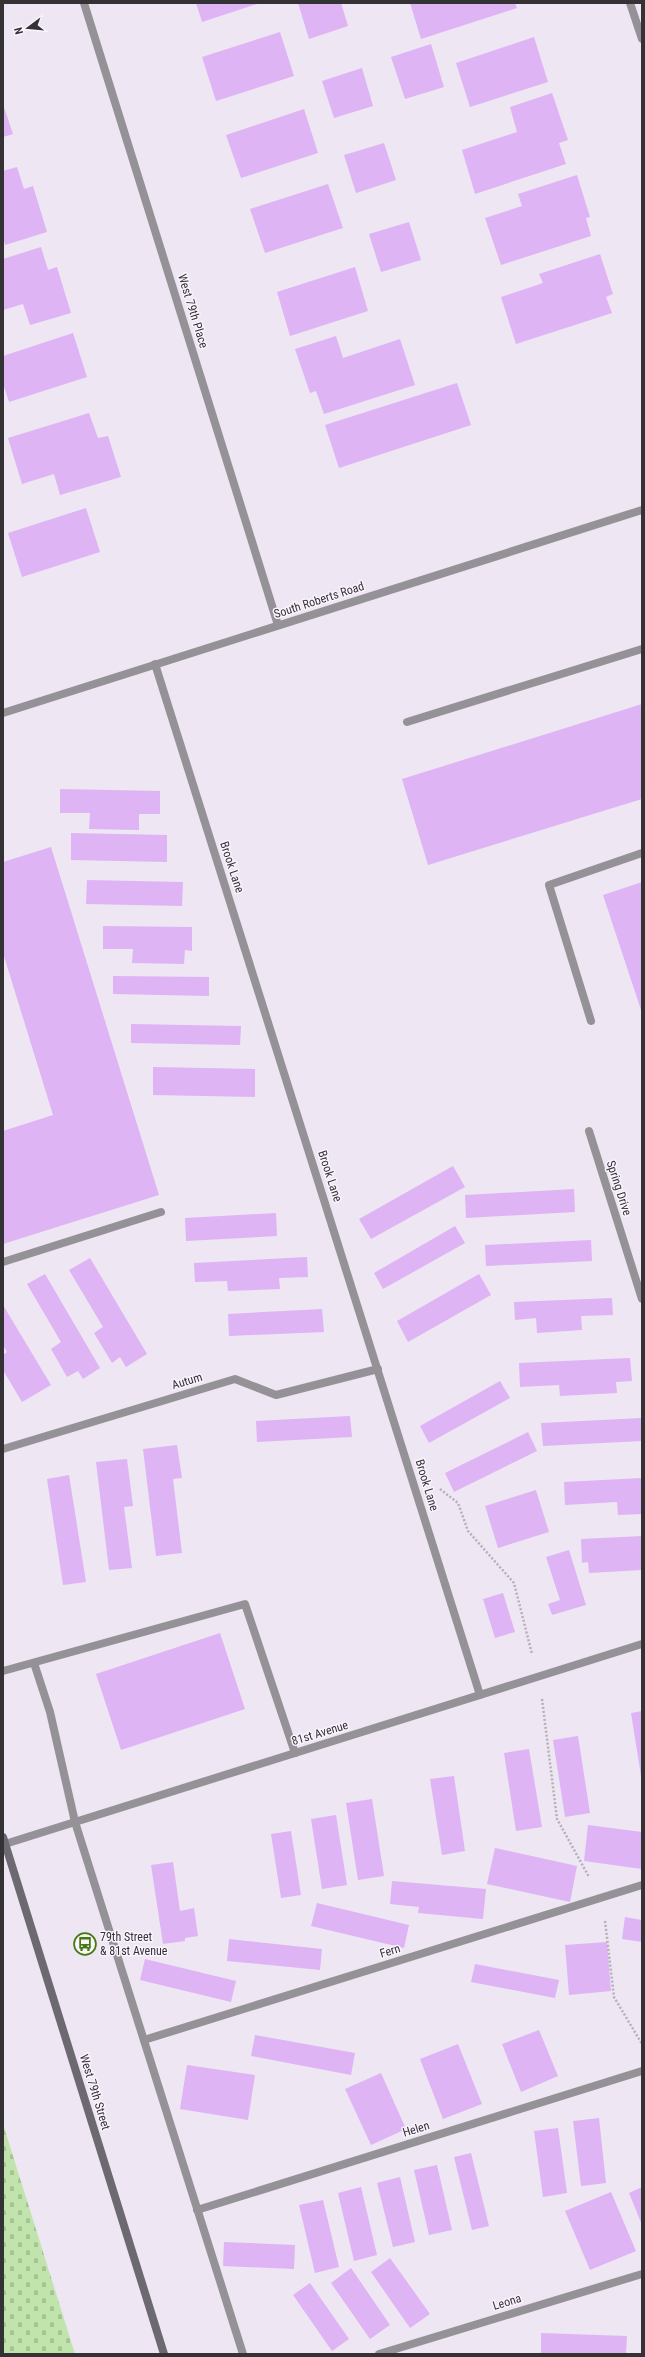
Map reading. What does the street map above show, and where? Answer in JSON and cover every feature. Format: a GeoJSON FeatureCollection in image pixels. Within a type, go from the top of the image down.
{"type":"FeatureCollection","features":[{"type":"Feature","properties":{"kind":"main road","name":"West 79th Street"},"geometry":{"type":"LineString","coordinates":[[4,1840],[164,2354]]}},
{"type":"Feature","properties":{"kind":"street","name":"West 79th Place"},"geometry":{"type":"LineString","coordinates":[[84,3],[278,625]]}},
{"type":"Feature","properties":{"kind":"street"},"geometry":{"type":"LineString","coordinates":[[630,3],[642,40]]}},
{"type":"Feature","properties":{"kind":"street","name":"South Roberts Road"},"geometry":{"type":"LineString","coordinates":[[3,713],[642,510]]}},
{"type":"Feature","properties":{"kind":"street"},"geometry":{"type":"LineString","coordinates":[[407,722],[642,649]]}},
{"type":"Feature","properties":{"kind":"street","name":"Brook Lane"},"geometry":{"type":"LineString","coordinates":[[156,664],[480,1695]]}},
{"type":"Feature","properties":{"kind":"street"},"geometry":{"type":"LineString","coordinates":[[591,1021],[549,885],[642,853]]}},
{"type":"Feature","properties":{"kind":"street","name":"Spring Drive"},"geometry":{"type":"LineString","coordinates":[[589,1131],[642,1299]]}},
{"type":"Feature","properties":{"kind":"street"},"geometry":{"type":"LineString","coordinates":[[3,1262],[161,1212]]}},
{"type":"Feature","properties":{"kind":"street","name":"Autum"},"geometry":{"type":"LineString","coordinates":[[3,1449],[235,1379],[276,1395],[378,1369]]}},
{"type":"Feature","properties":{"kind":"street"},"geometry":{"type":"LineString","coordinates":[[3,1671],[245,1604],[295,1753]]}},
{"type":"Feature","properties":{"kind":"street","name":"81st Avenue"},"geometry":{"type":"LineString","coordinates":[[4,1840],[75,1822],[642,1644]]}},
{"type":"Feature","properties":{"kind":"street"},"geometry":{"type":"LineString","coordinates":[[34,1663],[50,1712],[75,1822],[243,2354]]}},
{"type":"Feature","properties":{"kind":"street","name":"Fern"},"geometry":{"type":"LineString","coordinates":[[144,2040],[642,1885]]}},
{"type":"Feature","properties":{"kind":"street","name":"Helen"},"geometry":{"type":"LineString","coordinates":[[197,2210],[642,2071]]}},
{"type":"Feature","properties":{"kind":"street","name":"Leona"},"geometry":{"type":"LineString","coordinates":[[379,2354],[642,2274]]}},
{"type":"Feature","properties":{"kind":"path"},"geometry":{"type":"LineString","coordinates":[[406,1459],[458,1504],[468,1531],[514,1583],[539,1677],[546,1720],[557,1819],[603,1904],[614,1997],[642,2044]]}},
{"type":"Feature","properties":{"kind":"green space"},"geometry":{"type":"Polygon","coordinates":[[[3,2124],[75,2354],[3,2354],[3,2124]]]}},
{"type":"Feature","properties":{"kind":"building"},"geometry":{"type":"Polygon","coordinates":[[[196,3],[260,3],[202,22],[196,3]]]}},
{"type":"Feature","properties":{"kind":"building"},"geometry":{"type":"Polygon","coordinates":[[[298,3],[341,3],[348,26],[309,39],[298,3]]]}},
{"type":"Feature","properties":{"kind":"building"},"geometry":{"type":"Polygon","coordinates":[[[410,3],[515,3],[517,8],[421,39],[410,3]]]}},
{"type":"Feature","properties":{"kind":"building"},"geometry":{"type":"Polygon","coordinates":[[[280,32],[294,76],[216,101],[202,57],[280,32]]]}},
{"type":"Feature","properties":{"kind":"building"},"geometry":{"type":"Polygon","coordinates":[[[534,37],[548,82],[470,107],[456,63],[534,37]]]}},
{"type":"Feature","properties":{"kind":"building"},"geometry":{"type":"Polygon","coordinates":[[[431,44],[444,87],[405,99],[391,57],[431,44]]]}},
{"type":"Feature","properties":{"kind":"building"},"geometry":{"type":"Polygon","coordinates":[[[362,68],[373,106],[334,118],[322,81],[362,68]]]}},
{"type":"Feature","properties":{"kind":"building"},"geometry":{"type":"Polygon","coordinates":[[[552,93],[568,140],[559,143],[566,164],[475,194],[462,150],[517,132],[510,107],[552,93]]]}},
{"type":"Feature","properties":{"kind":"building"},"geometry":{"type":"Polygon","coordinates":[[[3,104],[13,134],[3,137],[3,104]]]}},
{"type":"Feature","properties":{"kind":"building"},"geometry":{"type":"Polygon","coordinates":[[[304,109],[318,153],[241,178],[226,135],[304,109]]]}},
{"type":"Feature","properties":{"kind":"building"},"geometry":{"type":"Polygon","coordinates":[[[384,143],[396,180],[356,193],[344,155],[384,143]]]}},
{"type":"Feature","properties":{"kind":"building"},"geometry":{"type":"Polygon","coordinates":[[[17,167],[24,189],[33,186],[47,232],[5,245],[3,237],[3,171],[17,167]]]}},
{"type":"Feature","properties":{"kind":"building"},"geometry":{"type":"Polygon","coordinates":[[[577,175],[590,217],[586,218],[591,236],[501,265],[485,218],[522,206],[518,194],[577,175]]]}},
{"type":"Feature","properties":{"kind":"building"},"geometry":{"type":"Polygon","coordinates":[[[328,184],[343,228],[265,253],[250,209],[328,184]]]}},
{"type":"Feature","properties":{"kind":"building"},"geometry":{"type":"Polygon","coordinates":[[[409,222],[421,260],[381,272],[369,234],[409,222]]]}},
{"type":"Feature","properties":{"kind":"building"},"geometry":{"type":"Polygon","coordinates":[[[41,247],[48,270],[57,267],[71,313],[30,325],[23,304],[3,310],[3,259],[41,247]]]}},
{"type":"Feature","properties":{"kind":"building"},"geometry":{"type":"Polygon","coordinates":[[[600,254],[613,294],[606,297],[612,313],[516,344],[501,297],[543,283],[539,274],[600,254]]]}},
{"type":"Feature","properties":{"kind":"building"},"geometry":{"type":"Polygon","coordinates":[[[355,267],[368,311],[290,336],[277,292],[355,267]]]}},
{"type":"Feature","properties":{"kind":"building"},"geometry":{"type":"Polygon","coordinates":[[[73,333],[87,377],[9,402],[3,383],[3,356],[73,333]]]}},
{"type":"Feature","properties":{"kind":"building"},"geometry":{"type":"Polygon","coordinates":[[[336,336],[343,358],[400,339],[415,385],[324,414],[316,391],[310,393],[295,349],[336,336]]]}},
{"type":"Feature","properties":{"kind":"building"},"geometry":{"type":"Polygon","coordinates":[[[457,383],[471,425],[339,468],[325,425],[457,383]]]}},
{"type":"Feature","properties":{"kind":"building"},"geometry":{"type":"Polygon","coordinates":[[[89,413],[98,438],[108,436],[121,477],[60,495],[54,474],[22,484],[8,438],[89,413]]]}},
{"type":"Feature","properties":{"kind":"building"},"geometry":{"type":"Polygon","coordinates":[[[86,508],[100,552],[22,577],[8,533],[86,508]]]}},
{"type":"Feature","properties":{"kind":"building"},"geometry":{"type":"Polygon","coordinates":[[[642,704],[642,799],[428,865],[402,779],[642,704]]]}},
{"type":"Feature","properties":{"kind":"building"},"geometry":{"type":"Polygon","coordinates":[[[60,789],[160,791],[160,814],[139,814],[139,830],[89,829],[90,813],[60,813],[60,789]]]}},
{"type":"Feature","properties":{"kind":"building"},"geometry":{"type":"Polygon","coordinates":[[[71,833],[167,835],[167,862],[71,860],[71,833]]]}},
{"type":"Feature","properties":{"kind":"building"},"geometry":{"type":"Polygon","coordinates":[[[51,847],[159,1195],[3,1244],[3,1131],[53,1115],[3,953],[3,862],[51,847]]]}},
{"type":"Feature","properties":{"kind":"building"},"geometry":{"type":"Polygon","coordinates":[[[87,880],[183,882],[182,906],[86,904],[87,880]]]}},
{"type":"Feature","properties":{"kind":"building"},"geometry":{"type":"Polygon","coordinates":[[[642,882],[642,1013],[603,895],[642,882]]]}},
{"type":"Feature","properties":{"kind":"building"},"geometry":{"type":"Polygon","coordinates":[[[103,926],[192,927],[192,951],[185,950],[184,964],[132,963],[133,949],[103,949],[103,926]]]}},
{"type":"Feature","properties":{"kind":"building"},"geometry":{"type":"Polygon","coordinates":[[[113,976],[209,977],[209,996],[113,994],[113,976]]]}},
{"type":"Feature","properties":{"kind":"building"},"geometry":{"type":"Polygon","coordinates":[[[131,1024],[241,1026],[240,1045],[131,1043],[131,1024]]]}},
{"type":"Feature","properties":{"kind":"building"},"geometry":{"type":"Polygon","coordinates":[[[153,1067],[255,1069],[255,1097],[153,1095],[153,1067]]]}},
{"type":"Feature","properties":{"kind":"building"},"geometry":{"type":"Polygon","coordinates":[[[453,1166],[465,1187],[371,1239],[359,1219],[453,1166]]]}},
{"type":"Feature","properties":{"kind":"building"},"geometry":{"type":"Polygon","coordinates":[[[574,1189],[575,1212],[466,1218],[465,1195],[574,1189]]]}},
{"type":"Feature","properties":{"kind":"building"},"geometry":{"type":"Polygon","coordinates":[[[276,1213],[277,1236],[186,1241],[185,1218],[276,1213]]]}},
{"type":"Feature","properties":{"kind":"building"},"geometry":{"type":"Polygon","coordinates":[[[455,1226],[465,1243],[383,1289],[374,1273],[455,1226]]]}},
{"type":"Feature","properties":{"kind":"building"},"geometry":{"type":"Polygon","coordinates":[[[591,1240],[592,1261],[486,1266],[485,1245],[591,1240]]]}},
{"type":"Feature","properties":{"kind":"building"},"geometry":{"type":"Polygon","coordinates":[[[307,1257],[308,1277],[279,1278],[280,1289],[228,1291],[227,1281],[195,1282],[194,1263],[307,1257]]]}},
{"type":"Feature","properties":{"kind":"building"},"geometry":{"type":"Polygon","coordinates":[[[90,1258],[147,1354],[126,1367],[120,1357],[112,1363],[94,1333],[103,1327],[69,1270],[90,1258]]]}},
{"type":"Feature","properties":{"kind":"building"},"geometry":{"type":"Polygon","coordinates":[[[45,1274],[100,1368],[83,1379],[78,1371],[67,1377],[51,1349],[61,1342],[27,1284],[45,1274]]]}},
{"type":"Feature","properties":{"kind":"building"},"geometry":{"type":"Polygon","coordinates":[[[479,1274],[491,1295],[408,1342],[397,1321],[479,1274]]]}},
{"type":"Feature","properties":{"kind":"building"},"geometry":{"type":"Polygon","coordinates":[[[612,1298],[613,1315],[581,1316],[582,1330],[537,1333],[536,1318],[515,1320],[514,1302],[612,1298]]]}},
{"type":"Feature","properties":{"kind":"building"},"geometry":{"type":"Polygon","coordinates":[[[3,1305],[51,1385],[22,1402],[3,1370],[3,1355],[7,1352],[3,1345],[3,1305]]]}},
{"type":"Feature","properties":{"kind":"building"},"geometry":{"type":"Polygon","coordinates":[[[322,1309],[324,1332],[229,1336],[228,1314],[322,1309]]]}},
{"type":"Feature","properties":{"kind":"building"},"geometry":{"type":"Polygon","coordinates":[[[630,1358],[632,1381],[616,1382],[617,1393],[560,1396],[559,1385],[520,1387],[519,1363],[630,1358]]]}},
{"type":"Feature","properties":{"kind":"building"},"geometry":{"type":"Polygon","coordinates":[[[500,1381],[510,1398],[429,1443],[420,1426],[500,1381]]]}},
{"type":"Feature","properties":{"kind":"building"},"geometry":{"type":"Polygon","coordinates":[[[350,1416],[352,1437],[257,1442],[256,1421],[350,1416]]]}},
{"type":"Feature","properties":{"kind":"building"},"geometry":{"type":"Polygon","coordinates":[[[642,1418],[642,1441],[543,1446],[541,1423],[642,1418]]]}},
{"type":"Feature","properties":{"kind":"building"},"geometry":{"type":"Polygon","coordinates":[[[528,1432],[537,1451],[454,1492],[445,1473],[528,1432]]]}},
{"type":"Feature","properties":{"kind":"building"},"geometry":{"type":"Polygon","coordinates":[[[177,1445],[182,1478],[173,1479],[182,1553],[156,1556],[143,1449],[177,1445]]]}},
{"type":"Feature","properties":{"kind":"building"},"geometry":{"type":"Polygon","coordinates":[[[127,1459],[133,1506],[124,1507],[132,1568],[109,1570],[96,1462],[127,1459]]]}},
{"type":"Feature","properties":{"kind":"building"},"geometry":{"type":"Polygon","coordinates":[[[69,1475],[86,1582],[63,1585],[47,1479],[69,1475]]]}},
{"type":"Feature","properties":{"kind":"building"},"geometry":{"type":"Polygon","coordinates":[[[642,1478],[642,1514],[618,1515],[617,1502],[565,1505],[564,1482],[642,1478]]]}},
{"type":"Feature","properties":{"kind":"building"},"geometry":{"type":"Polygon","coordinates":[[[536,1490],[549,1532],[498,1548],[485,1506],[536,1490]]]}},
{"type":"Feature","properties":{"kind":"building"},"geometry":{"type":"Polygon","coordinates":[[[642,1536],[642,1570],[589,1573],[588,1562],[582,1563],[581,1539],[642,1536]]]}},
{"type":"Feature","properties":{"kind":"building"},"geometry":{"type":"Polygon","coordinates":[[[569,1550],[586,1605],[552,1615],[548,1604],[560,1600],[546,1557],[569,1550]]]}},
{"type":"Feature","properties":{"kind":"building"},"geometry":{"type":"Polygon","coordinates":[[[503,1593],[515,1632],[495,1638],[483,1599],[503,1593]]]}},
{"type":"Feature","properties":{"kind":"building"},"geometry":{"type":"Polygon","coordinates":[[[220,1633],[245,1709],[121,1750],[96,1674],[220,1633]]]}},
{"type":"Feature","properties":{"kind":"building"},"geometry":{"type":"Polygon","coordinates":[[[642,1711],[642,1776],[641,1776],[631,1713],[642,1711]]]}},
{"type":"Feature","properties":{"kind":"building"},"geometry":{"type":"Polygon","coordinates":[[[578,1736],[590,1813],[565,1817],[553,1740],[578,1736]]]}},
{"type":"Feature","properties":{"kind":"building"},"geometry":{"type":"Polygon","coordinates":[[[529,1749],[542,1827],[516,1831],[504,1753],[529,1749]]]}},
{"type":"Feature","properties":{"kind":"building"},"geometry":{"type":"Polygon","coordinates":[[[454,1776],[465,1851],[442,1855],[430,1779],[454,1776]]]}},
{"type":"Feature","properties":{"kind":"building"},"geometry":{"type":"Polygon","coordinates":[[[372,1799],[384,1876],[358,1880],[346,1803],[372,1799]]]}},
{"type":"Feature","properties":{"kind":"building"},"geometry":{"type":"Polygon","coordinates":[[[336,1815],[347,1885],[322,1889],[311,1819],[336,1815]]]}},
{"type":"Feature","properties":{"kind":"building"},"geometry":{"type":"Polygon","coordinates":[[[588,1825],[642,1832],[642,1869],[584,1861],[588,1825]]]}},
{"type":"Feature","properties":{"kind":"building"},"geometry":{"type":"Polygon","coordinates":[[[291,1831],[301,1895],[281,1898],[271,1834],[291,1831]]]}},
{"type":"Feature","properties":{"kind":"building"},"geometry":{"type":"Polygon","coordinates":[[[495,1848],[577,1866],[570,1902],[487,1884],[495,1848]]]}},
{"type":"Feature","properties":{"kind":"building"},"geometry":{"type":"Polygon","coordinates":[[[173,1862],[180,1911],[194,1908],[198,1936],[185,1938],[185,1941],[163,1944],[151,1865],[173,1862]]]}},
{"type":"Feature","properties":{"kind":"building"},"geometry":{"type":"Polygon","coordinates":[[[392,1881],[486,1889],[483,1919],[418,1913],[419,1907],[390,1904],[392,1881]]]}},
{"type":"Feature","properties":{"kind":"building"},"geometry":{"type":"Polygon","coordinates":[[[317,1903],[409,1925],[404,1948],[311,1926],[317,1903]]]}},
{"type":"Feature","properties":{"kind":"building"},"geometry":{"type":"Polygon","coordinates":[[[625,1917],[642,1920],[642,1942],[622,1939],[625,1917]]]}},
{"type":"Feature","properties":{"kind":"building"},"geometry":{"type":"Polygon","coordinates":[[[229,1939],[322,1949],[320,1970],[227,1961],[229,1939]]]}},
{"type":"Feature","properties":{"kind":"building"},"geometry":{"type":"Polygon","coordinates":[[[607,1942],[611,1991],[569,1995],[565,1945],[607,1942]]]}},
{"type":"Feature","properties":{"kind":"building"},"geometry":{"type":"Polygon","coordinates":[[[145,1959],[236,1981],[231,2002],[140,1980],[145,1959]]]}},
{"type":"Feature","properties":{"kind":"building"},"geometry":{"type":"Polygon","coordinates":[[[475,1964],[559,1980],[555,1998],[471,1982],[475,1964]]]}},
{"type":"Feature","properties":{"kind":"building"},"geometry":{"type":"Polygon","coordinates":[[[539,2030],[558,2076],[521,2092],[502,2044],[539,2030]]]}},
{"type":"Feature","properties":{"kind":"building"},"geometry":{"type":"Polygon","coordinates":[[[255,2035],[355,2053],[351,2075],[251,2056],[255,2035]]]}},
{"type":"Feature","properties":{"kind":"building"},"geometry":{"type":"Polygon","coordinates":[[[458,2044],[482,2104],[443,2119],[420,2059],[458,2044]]]}},
{"type":"Feature","properties":{"kind":"building"},"geometry":{"type":"Polygon","coordinates":[[[187,2065],[255,2075],[248,2120],[180,2109],[187,2065]]]}},
{"type":"Feature","properties":{"kind":"building"},"geometry":{"type":"Polygon","coordinates":[[[381,2073],[406,2129],[371,2145],[345,2089],[381,2073]]]}},
{"type":"Feature","properties":{"kind":"building"},"geometry":{"type":"Polygon","coordinates":[[[599,2118],[606,2183],[581,2186],[573,2121],[599,2118]]]}},
{"type":"Feature","properties":{"kind":"building"},"geometry":{"type":"Polygon","coordinates":[[[558,2128],[567,2193],[543,2197],[534,2131],[558,2128]]]}},
{"type":"Feature","properties":{"kind":"building"},"geometry":{"type":"Polygon","coordinates":[[[471,2153],[489,2226],[472,2230],[454,2157],[471,2153]]]}},
{"type":"Feature","properties":{"kind":"building"},"geometry":{"type":"Polygon","coordinates":[[[437,2165],[452,2230],[429,2235],[414,2170],[437,2165]]]}},
{"type":"Feature","properties":{"kind":"building"},"geometry":{"type":"Polygon","coordinates":[[[400,2177],[415,2242],[393,2247],[377,2183],[400,2177]]]}},
{"type":"Feature","properties":{"kind":"building"},"geometry":{"type":"Polygon","coordinates":[[[361,2187],[377,2255],[354,2261],[338,2193],[361,2187]]]}},
{"type":"Feature","properties":{"kind":"building"},"geometry":{"type":"Polygon","coordinates":[[[642,2187],[642,2225],[629,2193],[642,2187]]]}},
{"type":"Feature","properties":{"kind":"building"},"geometry":{"type":"Polygon","coordinates":[[[611,2192],[636,2251],[590,2270],[565,2211],[611,2192]]]}},
{"type":"Feature","properties":{"kind":"building"},"geometry":{"type":"Polygon","coordinates":[[[323,2200],[339,2267],[315,2273],[299,2205],[323,2200]]]}},
{"type":"Feature","properties":{"kind":"building"},"geometry":{"type":"Polygon","coordinates":[[[224,2242],[295,2245],[294,2269],[223,2266],[224,2242]]]}},
{"type":"Feature","properties":{"kind":"building"},"geometry":{"type":"Polygon","coordinates":[[[390,2258],[430,2314],[410,2328],[371,2272],[390,2258]]]}},
{"type":"Feature","properties":{"kind":"building"},"geometry":{"type":"Polygon","coordinates":[[[351,2268],[390,2325],[370,2339],[331,2283],[351,2268]]]}},
{"type":"Feature","properties":{"kind":"building"},"geometry":{"type":"Polygon","coordinates":[[[310,2283],[349,2339],[332,2351],[293,2295],[310,2283]]]}},
{"type":"Feature","properties":{"kind":"building"},"geometry":{"type":"Polygon","coordinates":[[[541,2333],[627,2336],[626,2354],[541,2353],[541,2333]]]}},
{"type":"Feature","properties":{"kind":"place","name":"79th Street & 81st Avenue"},"geometry":{"type":"Point","coordinates":[85,1944]}}]}
